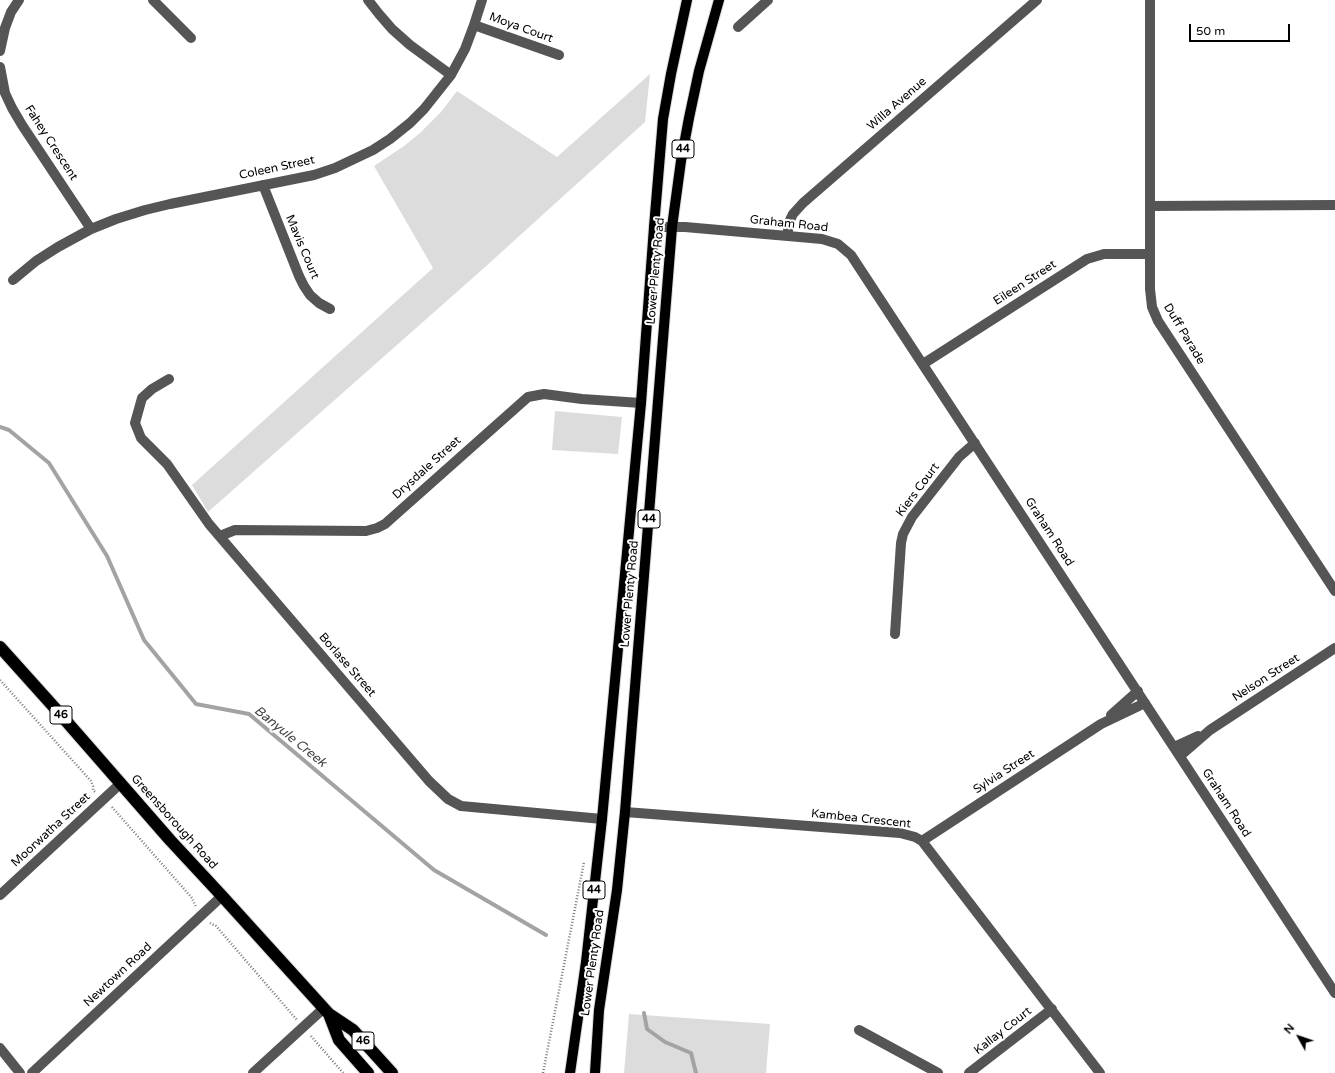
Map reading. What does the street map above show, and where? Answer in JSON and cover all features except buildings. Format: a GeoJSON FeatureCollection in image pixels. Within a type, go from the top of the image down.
{"type":"FeatureCollection","features":[{"type":"Feature","properties":{"kind":"highway","name":"Greensborough Road"},"geometry":{"type":"LineString","coordinates":[[0,647],[170,840],[326,1011],[353,1030],[392,1073]]}},
{"type":"Feature","properties":{"kind":"highway","name":"Greensborough Road"},"geometry":{"type":"LineString","coordinates":[[326,1011],[339,1040],[368,1073]]}},
{"type":"Feature","properties":{"kind":"main road","name":"Lower Plenty Road"},"geometry":{"type":"LineString","coordinates":[[570,1073],[586,962],[602,819],[641,403],[663,119],[687,0]]}},
{"type":"Feature","properties":{"kind":"main road","name":"Lower Plenty Road"},"geometry":{"type":"LineString","coordinates":[[595,1073],[598,1010],[617,890],[625,812],[672,227],[681,161],[689,118],[699,71],[720,0]]}},
{"type":"Feature","properties":{"kind":"street"},"geometry":{"type":"LineString","coordinates":[[0,51],[5,28],[11,12],[19,0]]}},
{"type":"Feature","properties":{"kind":"street"},"geometry":{"type":"LineString","coordinates":[[153,0],[191,38]]}},
{"type":"Feature","properties":{"kind":"street"},"geometry":{"type":"LineString","coordinates":[[368,0],[392,29],[410,45],[451,75]]}},
{"type":"Feature","properties":{"kind":"street","name":"Coleen Street"},"geometry":{"type":"LineString","coordinates":[[14,280],[36,261],[91,228],[145,210],[314,174],[335,168],[373,150],[410,123],[424,109],[451,75],[465,49],[482,0]]}},
{"type":"Feature","properties":{"kind":"street"},"geometry":{"type":"LineString","coordinates":[[738,27],[768,0]]}},
{"type":"Feature","properties":{"kind":"street","name":"Willa Avenue"},"geometry":{"type":"LineString","coordinates":[[787,236],[790,220],[802,203],[1037,0]]}},
{"type":"Feature","properties":{"kind":"street","name":"Duff Parade"},"geometry":{"type":"LineString","coordinates":[[1150,0],[1150,254],[1151,300],[1155,314],[1335,591]]}},
{"type":"Feature","properties":{"kind":"street","name":"Moya Court"},"geometry":{"type":"LineString","coordinates":[[474,26],[559,55]]}},
{"type":"Feature","properties":{"kind":"street","name":"Fahey Crescent"},"geometry":{"type":"LineString","coordinates":[[0,67],[3,94],[91,228]]}},
{"type":"Feature","properties":{"kind":"street","name":"Mavis Court"},"geometry":{"type":"LineString","coordinates":[[263,185],[304,286],[310,296],[330,309]]}},
{"type":"Feature","properties":{"kind":"street"},"geometry":{"type":"LineString","coordinates":[[1150,206],[1335,205]]}},
{"type":"Feature","properties":{"kind":"street","name":"Graham Road"},"geometry":{"type":"LineString","coordinates":[[654,226],[822,239],[838,244],[851,255],[1335,993]]}},
{"type":"Feature","properties":{"kind":"street","name":"Eileen Street"},"geometry":{"type":"LineString","coordinates":[[923,364],[1087,259],[1104,254],[1150,254]]}},
{"type":"Feature","properties":{"kind":"street","name":"Borlase Street"},"geometry":{"type":"LineString","coordinates":[[169,378],[152,389],[142,398],[135,423],[141,438],[168,464],[209,524],[429,781],[448,799],[461,806],[602,819]]}},
{"type":"Feature","properties":{"kind":"street","name":"Drysdale Street"},"geometry":{"type":"LineString","coordinates":[[220,536],[235,530],[366,531],[385,524],[528,397],[544,394],[582,399],[641,403]]}},
{"type":"Feature","properties":{"kind":"street","name":"Kiers Court"},"geometry":{"type":"LineString","coordinates":[[895,634],[901,543],[903,534],[912,516],[960,457],[975,443]]}},
{"type":"Feature","properties":{"kind":"street","name":"Nelson Street"},"geometry":{"type":"LineString","coordinates":[[1180,756],[1210,730],[1335,648]]}},
{"type":"Feature","properties":{"kind":"street","name":"Sylvia Street"},"geometry":{"type":"LineString","coordinates":[[1101,724],[1138,691]]}},
{"type":"Feature","properties":{"kind":"street","name":"Sylvia Street"},"geometry":{"type":"LineString","coordinates":[[922,842],[1101,724],[1145,702]]}},
{"type":"Feature","properties":{"kind":"street","name":"Nelson Street"},"geometry":{"type":"LineString","coordinates":[[1174,747],[1210,730]]}},
{"type":"Feature","properties":{"kind":"street","name":"Moorwatha Street"},"geometry":{"type":"LineString","coordinates":[[0,895],[121,783]]}},
{"type":"Feature","properties":{"kind":"street","name":"Kambea Crescent"},"geometry":{"type":"LineString","coordinates":[[625,812],[900,834],[915,837],[922,842],[1100,1073]]}},
{"type":"Feature","properties":{"kind":"street","name":"Newtown Road"},"geometry":{"type":"LineString","coordinates":[[32,1073],[222,896]]}},
{"type":"Feature","properties":{"kind":"street","name":"Kallay Court"},"geometry":{"type":"LineString","coordinates":[[969,1073],[1052,1009]]}},
{"type":"Feature","properties":{"kind":"street"},"geometry":{"type":"LineString","coordinates":[[253,1073],[304,1027],[326,1011]]}},
{"type":"Feature","properties":{"kind":"street"},"geometry":{"type":"LineString","coordinates":[[859,1030],[938,1073]]}},
{"type":"Feature","properties":{"kind":"street"},"geometry":{"type":"LineString","coordinates":[[0,1048],[20,1073]]}},
{"type":"Feature","properties":{"kind":"path"},"geometry":{"type":"LineString","coordinates":[[0,680],[90,781],[93,786],[93,790],[104,798],[192,898],[194,904],[202,914],[211,924],[216,926],[343,1073]]}},
{"type":"Feature","properties":{"kind":"path"},"geometry":{"type":"LineString","coordinates":[[543,1073],[585,857]]}},
{"type":"Feature","properties":{"kind":"shaded area"},"geometry":{"type":"Polygon","coordinates":[[[650,74],[645,122],[484,268],[208,512],[192,485],[433,268],[374,166],[404,146],[420,133],[441,112],[457,91],[557,157],[650,74]]]}},
{"type":"Feature","properties":{"kind":"shaded area"},"geometry":{"type":"Polygon","coordinates":[[[555,411],[622,417],[618,454],[552,450],[555,411]]]}},
{"type":"Feature","properties":{"kind":"shaded area"},"geometry":{"type":"Polygon","coordinates":[[[629,1014],[770,1024],[766,1073],[624,1073],[629,1014]]]}},
{"type":"Feature","properties":{"kind":"waterway","name":"Banyule Creek"},"geometry":{"type":"LineString","coordinates":[[0,427],[9,430],[49,463],[107,556],[144,640],[196,704],[249,714],[434,870],[546,935]]}},
{"type":"Feature","properties":{"kind":"waterway","name":"Banyule Creek"},"geometry":{"type":"LineString","coordinates":[[644,1013],[647,1029],[665,1042],[691,1053],[696,1073]]}}]}
